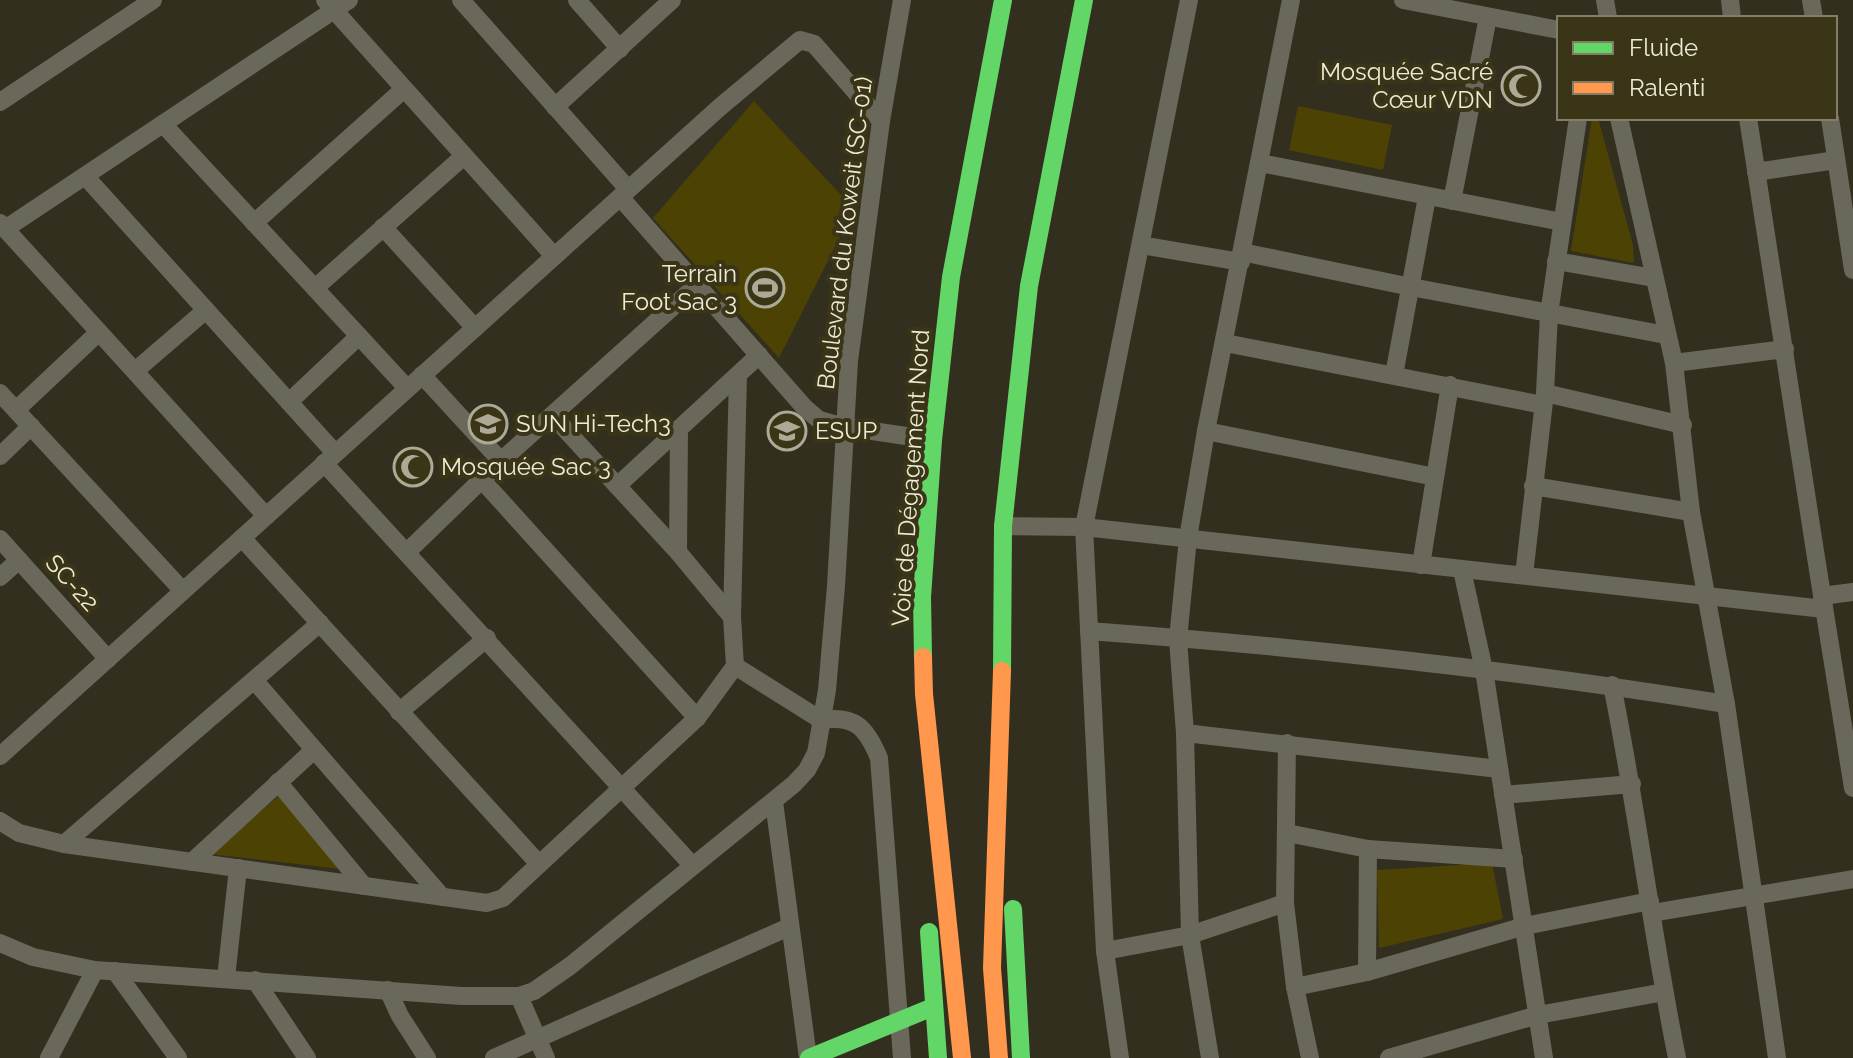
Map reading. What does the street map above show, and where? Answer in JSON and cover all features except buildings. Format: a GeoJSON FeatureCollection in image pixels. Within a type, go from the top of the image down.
{"type":"FeatureCollection","features":[{"type":"Feature","properties":{"kind":"main road","name":"Voie de Dégagement Nord"},"geometry":{"type":"LineString","coordinates":[[962,1058],[924,694],[922,597],[933,440],[951,277],[1003,0]]}},
{"type":"Feature","properties":{"kind":"main road"},"geometry":{"type":"LineString","coordinates":[[999,1058],[992,968],[1003,526],[1029,286],[1084,0]]}},
{"type":"Feature","properties":{"kind":"main road"},"geometry":{"type":"LineString","coordinates":[[924,694],[920,767],[938,1058]]}},
{"type":"Feature","properties":{"kind":"main road"},"geometry":{"type":"LineString","coordinates":[[999,770],[1011,872],[1021,1058]]}},
{"type":"Feature","properties":{"kind":"main road"},"geometry":{"type":"LineString","coordinates":[[808,1058],[933,1007]]}},
{"type":"Feature","properties":{"kind":"street"},"geometry":{"type":"LineString","coordinates":[[0,102],[153,0]]}},
{"type":"Feature","properties":{"kind":"street"},"geometry":{"type":"LineString","coordinates":[[461,0],[555,107],[697,285],[804,407],[819,420],[845,427],[933,440]]}},
{"type":"Feature","properties":{"kind":"street"},"geometry":{"type":"LineString","coordinates":[[577,0],[620,49]]}},
{"type":"Feature","properties":{"kind":"street"},"geometry":{"type":"LineString","coordinates":[[555,107],[672,0]]}},
{"type":"Feature","properties":{"kind":"street","name":"Boulevard du Koweit (SC-01)"},"geometry":{"type":"LineString","coordinates":[[774,802],[794,784],[813,760],[821,720],[831,655],[849,361],[881,121],[902,0]]}},
{"type":"Feature","properties":{"kind":"street"},"geometry":{"type":"LineString","coordinates":[[1120,1058],[1105,951],[1084,527],[1189,0]]}},
{"type":"Feature","properties":{"kind":"street"},"geometry":{"type":"LineString","coordinates":[[1210,1058],[1190,935],[1185,733],[1178,639],[1188,538],[1206,431],[1291,0]]}},
{"type":"Feature","properties":{"kind":"street"},"geometry":{"type":"LineString","coordinates":[[1403,0],[1557,30]]}},
{"type":"Feature","properties":{"kind":"street"},"geometry":{"type":"LineString","coordinates":[[266,516],[3,226],[163,124],[336,3],[404,89],[554,256]]}},
{"type":"Feature","properties":{"kind":"street"},"geometry":{"type":"LineString","coordinates":[[1452,201],[1488,17]]}},
{"type":"Feature","properties":{"kind":"street"},"geometry":{"type":"LineString","coordinates":[[0,756],[720,107],[800,40],[814,44],[881,121]]}},
{"type":"Feature","properties":{"kind":"street"},"geometry":{"type":"LineString","coordinates":[[254,223],[404,89]]}},
{"type":"Feature","properties":{"kind":"street"},"geometry":{"type":"LineString","coordinates":[[1524,575],[1544,399],[1549,314],[1578,120]]}},
{"type":"Feature","properties":{"kind":"street"},"geometry":{"type":"LineString","coordinates":[[1619,120],[1674,363],[1691,512],[1726,704],[1777,1058]]}},
{"type":"Feature","properties":{"kind":"street"},"geometry":{"type":"LineString","coordinates":[[1748,120],[1853,788]]}},
{"type":"Feature","properties":{"kind":"street"},"geometry":{"type":"LineString","coordinates":[[1830,120],[1853,270]]}},
{"type":"Feature","properties":{"kind":"street"},"geometry":{"type":"LineString","coordinates":[[163,124],[407,388]]}},
{"type":"Feature","properties":{"kind":"street"},"geometry":{"type":"LineString","coordinates":[[315,288],[464,156]]}},
{"type":"Feature","properties":{"kind":"street"},"geometry":{"type":"LineString","coordinates":[[1756,172],[1836,160]]}},
{"type":"Feature","properties":{"kind":"street"},"geometry":{"type":"LineString","coordinates":[[1260,163],[1562,222]]}},
{"type":"Feature","properties":{"kind":"street"},"geometry":{"type":"LineString","coordinates":[[85,176],[289,402],[407,552],[692,865]]}},
{"type":"Feature","properties":{"kind":"street"},"geometry":{"type":"LineString","coordinates":[[1394,375],[1427,197]]}},
{"type":"Feature","properties":{"kind":"street"},"geometry":{"type":"LineString","coordinates":[[383,227],[475,328]]}},
{"type":"Feature","properties":{"kind":"street"},"geometry":{"type":"LineString","coordinates":[[1141,245],[1241,257],[1666,335]]}},
{"type":"Feature","properties":{"kind":"street"},"geometry":{"type":"LineString","coordinates":[[1556,261],[1654,278]]}},
{"type":"Feature","properties":{"kind":"street"},"geometry":{"type":"LineString","coordinates":[[407,552],[501,461],[697,285]]}},
{"type":"Feature","properties":{"kind":"street"},"geometry":{"type":"LineString","coordinates":[[135,371],[206,310]]}},
{"type":"Feature","properties":{"kind":"street"},"geometry":{"type":"LineString","coordinates":[[16,410],[99,332]]}},
{"type":"Feature","properties":{"kind":"street"},"geometry":{"type":"LineString","coordinates":[[289,402],[359,336]]}},
{"type":"Feature","properties":{"kind":"street"},"geometry":{"type":"LineString","coordinates":[[1225,343],[1683,425]]}},
{"type":"Feature","properties":{"kind":"street"},"geometry":{"type":"LineString","coordinates":[[1674,363],[1785,349]]}},
{"type":"Feature","properties":{"kind":"street"},"geometry":{"type":"LineString","coordinates":[[617,486],[759,355]]}},
{"type":"Feature","properties":{"kind":"street"},"geometry":{"type":"LineString","coordinates":[[422,375],[501,461]]}},
{"type":"Feature","properties":{"kind":"street"},"geometry":{"type":"LineString","coordinates":[[0,821],[19,833],[64,844],[442,897],[495,902],[503,898],[697,718],[735,666],[732,617],[738,375]]}},
{"type":"Feature","properties":{"kind":"street"},"geometry":{"type":"LineString","coordinates":[[1421,565],[1450,385]]}},
{"type":"Feature","properties":{"kind":"street"},"geometry":{"type":"LineString","coordinates":[[0,393],[183,591]]}},
{"type":"Feature","properties":{"kind":"street"},"geometry":{"type":"LineString","coordinates":[[553,416],[678,552],[732,617]]}},
{"type":"Feature","properties":{"kind":"street"},"geometry":{"type":"LineString","coordinates":[[0,456],[31,426]]}},
{"type":"Feature","properties":{"kind":"street"},"geometry":{"type":"LineString","coordinates":[[678,552],[679,430]]}},
{"type":"Feature","properties":{"kind":"street"},"geometry":{"type":"LineString","coordinates":[[1206,431],[1435,477]]}},
{"type":"Feature","properties":{"kind":"street"},"geometry":{"type":"LineString","coordinates":[[482,480],[697,718]]}},
{"type":"Feature","properties":{"kind":"street"},"geometry":{"type":"LineString","coordinates":[[1533,486],[1691,512]]}},
{"type":"Feature","properties":{"kind":"street"},"geometry":{"type":"LineString","coordinates":[[1003,526],[1084,527],[1708,596],[1823,602],[1853,592]]}},
{"type":"Feature","properties":{"kind":"street"},"geometry":{"type":"LineString","coordinates":[[242,538],[539,864]]}},
{"type":"Feature","properties":{"kind":"street","name":"SC-22"},"geometry":{"type":"LineString","coordinates":[[0,539],[108,659]]}},
{"type":"Feature","properties":{"kind":"street"},"geometry":{"type":"LineString","coordinates":[[0,577],[19,560]]}},
{"type":"Feature","properties":{"kind":"street"},"geometry":{"type":"LineString","coordinates":[[1462,570],[1484,670],[1544,1058]]}},
{"type":"Feature","properties":{"kind":"street"},"geometry":{"type":"LineString","coordinates":[[64,844],[320,623]]}},
{"type":"Feature","properties":{"kind":"street"},"geometry":{"type":"LineString","coordinates":[[1089,631],[1484,670],[1612,685],[1726,704]]}},
{"type":"Feature","properties":{"kind":"street"},"geometry":{"type":"LineString","coordinates":[[399,712],[487,638]]}},
{"type":"Feature","properties":{"kind":"street"},"geometry":{"type":"LineString","coordinates":[[735,666],[821,720],[852,720],[870,737],[879,758],[902,1058]]}},
{"type":"Feature","properties":{"kind":"street"},"geometry":{"type":"LineString","coordinates":[[254,680],[442,897]]}},
{"type":"Feature","properties":{"kind":"street"},"geometry":{"type":"LineString","coordinates":[[1612,685],[1632,784],[1677,1058]]}},
{"type":"Feature","properties":{"kind":"street"},"geometry":{"type":"LineString","coordinates":[[1185,733],[1499,769]]}},
{"type":"Feature","properties":{"kind":"street"},"geometry":{"type":"LineString","coordinates":[[1287,743],[1285,903],[1295,987],[1310,1058]]}},
{"type":"Feature","properties":{"kind":"street"},"geometry":{"type":"LineString","coordinates":[[192,862],[314,750]]}},
{"type":"Feature","properties":{"kind":"street"},"geometry":{"type":"LineString","coordinates":[[278,782],[364,886]]}},
{"type":"Feature","properties":{"kind":"street"},"geometry":{"type":"LineString","coordinates":[[1503,795],[1632,784]]}},
{"type":"Feature","properties":{"kind":"street"},"geometry":{"type":"LineString","coordinates":[[0,943],[33,957],[95,970],[461,996],[519,996],[534,991],[570,966],[774,802]]}},
{"type":"Feature","properties":{"kind":"street"},"geometry":{"type":"LineString","coordinates":[[774,802],[808,1058]]}},
{"type":"Feature","properties":{"kind":"street"},"geometry":{"type":"LineString","coordinates":[[1287,833],[1368,849],[1514,859]]}},
{"type":"Feature","properties":{"kind":"street"},"geometry":{"type":"LineString","coordinates":[[1367,972],[1368,849]]}},
{"type":"Feature","properties":{"kind":"street"},"geometry":{"type":"LineString","coordinates":[[226,978],[238,868]]}},
{"type":"Feature","properties":{"kind":"street"},"geometry":{"type":"LineString","coordinates":[[1295,987],[1367,972],[1525,926],[1853,879]]}},
{"type":"Feature","properties":{"kind":"street"},"geometry":{"type":"LineString","coordinates":[[1105,951],[1190,935],[1285,903]]}},
{"type":"Feature","properties":{"kind":"street"},"geometry":{"type":"LineString","coordinates":[[494,1058],[789,927]]}},
{"type":"Feature","properties":{"kind":"street"},"geometry":{"type":"LineString","coordinates":[[49,1058],[95,970]]}},
{"type":"Feature","properties":{"kind":"street"},"geometry":{"type":"LineString","coordinates":[[115,971],[178,1058]]}},
{"type":"Feature","properties":{"kind":"street"},"geometry":{"type":"LineString","coordinates":[[255,980],[307,1058]]}},
{"type":"Feature","properties":{"kind":"street"},"geometry":{"type":"LineString","coordinates":[[388,990],[400,1016],[427,1058]]}},
{"type":"Feature","properties":{"kind":"street"},"geometry":{"type":"LineString","coordinates":[[1389,1058],[1538,1015],[1664,992]]}},
{"type":"Feature","properties":{"kind":"street"},"geometry":{"type":"LineString","coordinates":[[519,996],[546,1058]]}},
{"type":"Feature","properties":{"kind":"shaded area","name":"Terrain Foot Sac 3"},"geometry":{"type":"Polygon","coordinates":[[[754,101],[854,209],[779,358],[653,218],[754,101]]]}},
{"type":"Feature","properties":{"kind":"shaded area"},"geometry":{"type":"Polygon","coordinates":[[[1298,106],[1392,125],[1383,170],[1289,150],[1298,106]]]}},
{"type":"Feature","properties":{"kind":"shaded area"},"geometry":{"type":"Polygon","coordinates":[[[1592,120],[1599,120],[1633,245],[1634,263],[1571,251],[1592,120]]]}},
{"type":"Feature","properties":{"kind":"shaded area"},"geometry":{"type":"Polygon","coordinates":[[[280,795],[349,870],[210,854],[280,795]]]}},
{"type":"Feature","properties":{"kind":"shaded area"},"geometry":{"type":"Polygon","coordinates":[[[1492,863],[1503,919],[1379,948],[1377,870],[1492,863]]]}},
{"type":"Feature","properties":{"kind":"traffic: fast"},"geometry":{"type":"LineString","coordinates":[[923,657],[922,597],[933,440],[951,277],[1003,0]]}},
{"type":"Feature","properties":{"kind":"traffic: fast"},"geometry":{"type":"LineString","coordinates":[[1002,671],[1003,526],[1029,286],[1084,0]]}},
{"type":"Feature","properties":{"kind":"traffic: fast"},"geometry":{"type":"LineString","coordinates":[[1013,909],[1021,1058]]}},
{"type":"Feature","properties":{"kind":"traffic: fast"},"geometry":{"type":"LineString","coordinates":[[929,932],[938,1058]]}},
{"type":"Feature","properties":{"kind":"traffic: fast"},"geometry":{"type":"LineString","coordinates":[[809,1058],[933,1007]]}},
{"type":"Feature","properties":{"kind":"traffic: slow"},"geometry":{"type":"LineString","coordinates":[[923,657],[924,694],[962,1058]]}},
{"type":"Feature","properties":{"kind":"traffic: slow"},"geometry":{"type":"LineString","coordinates":[[999,1058],[992,968],[1002,671]]}},
{"type":"Feature","properties":{"kind":"place","name":"Mosquée Sacré Cœur VDN"},"geometry":{"type":"Point","coordinates":[1521,86]}},
{"type":"Feature","properties":{"kind":"place","name":"Terrain Foot Sac 3"},"geometry":{"type":"Point","coordinates":[765,288]}},
{"type":"Feature","properties":{"kind":"place","name":"SUN Hi-Tech3"},"geometry":{"type":"Point","coordinates":[488,424]}},
{"type":"Feature","properties":{"kind":"place","name":"ESUP"},"geometry":{"type":"Point","coordinates":[787,431]}},
{"type":"Feature","properties":{"kind":"place","name":"Mosquée Sac 3"},"geometry":{"type":"Point","coordinates":[413,467]}}]}
